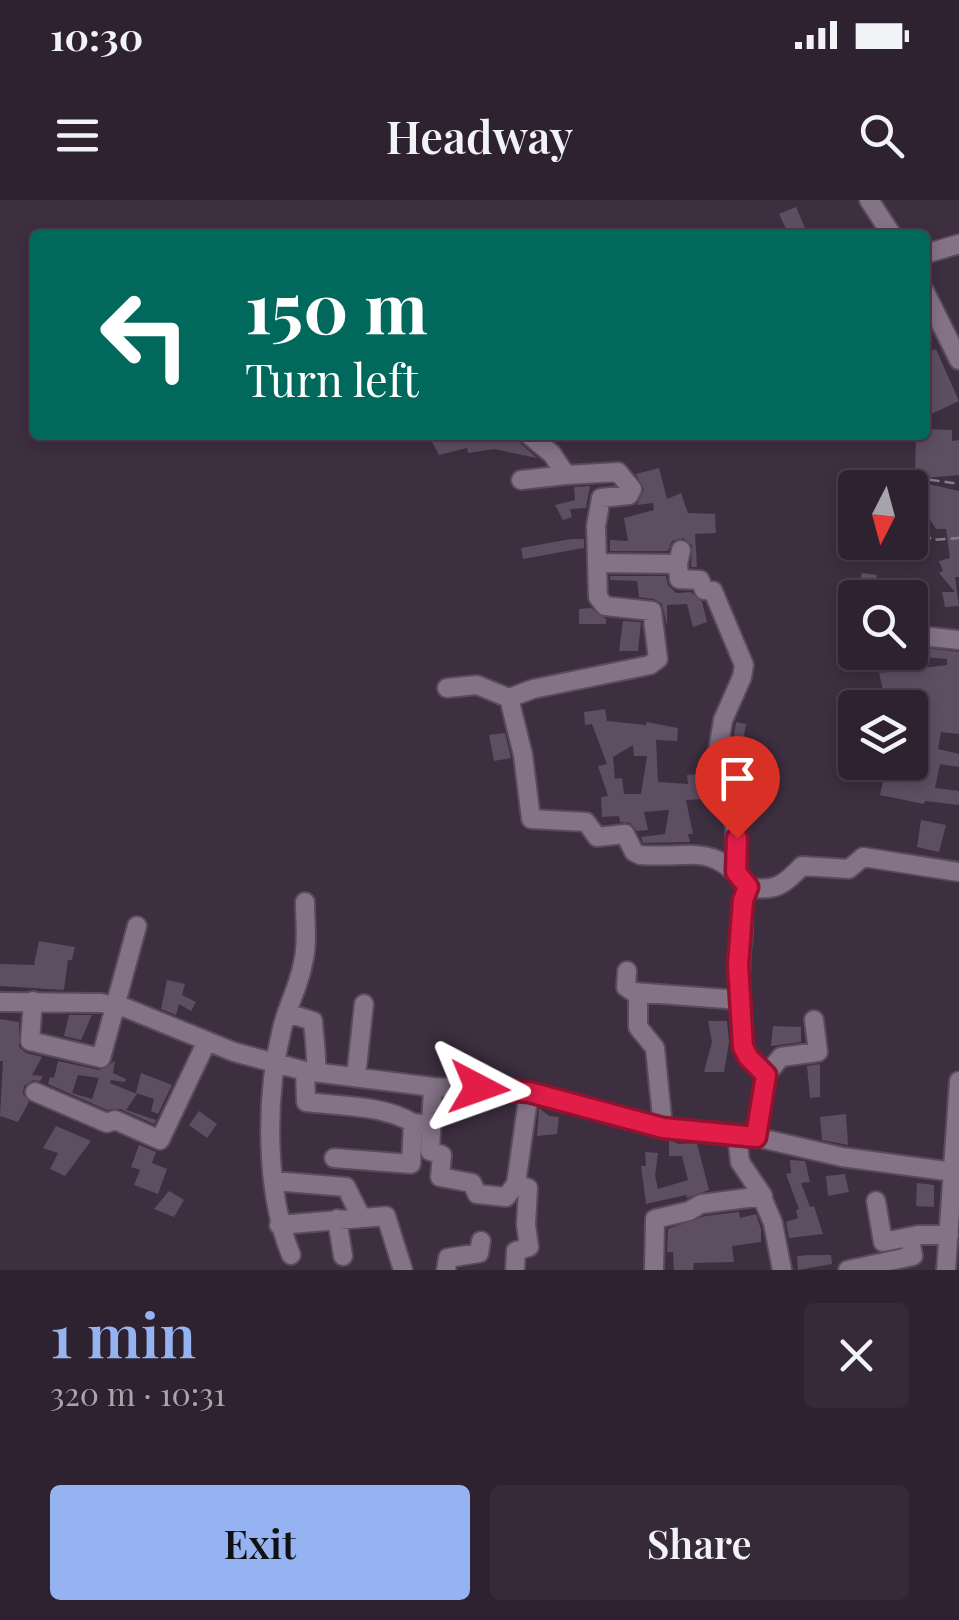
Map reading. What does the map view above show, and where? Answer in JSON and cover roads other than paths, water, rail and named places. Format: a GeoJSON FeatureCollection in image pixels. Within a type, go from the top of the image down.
{"type":"FeatureCollection","features":[{"type":"Feature","properties":{"kind":"street"},"geometry":{"type":"LineString","coordinates":[[871,201],[889,230]]}},
{"type":"Feature","properties":{"kind":"street"},"geometry":{"type":"LineString","coordinates":[[930,253],[959,244]]}},
{"type":"Feature","properties":{"kind":"street"},"geometry":{"type":"LineString","coordinates":[[930,302],[959,360]]}},
{"type":"Feature","properties":{"kind":"street"},"geometry":{"type":"LineString","coordinates":[[535,440],[552,454],[566,475]]}},
{"type":"Feature","properties":{"kind":"street"},"geometry":{"type":"LineString","coordinates":[[447,688],[477,686],[509,698],[533,689],[657,662],[654,613],[601,604],[598,597],[596,526],[601,498],[631,495],[632,490],[618,472],[521,480]]}},
{"type":"Feature","properties":{"kind":"street"},"geometry":{"type":"LineString","coordinates":[[598,562],[680,557],[680,580],[700,580],[704,590],[713,591],[744,665],[722,720],[714,776],[734,788],[736,872]]}},
{"type":"Feature","properties":{"kind":"street"},"geometry":{"type":"LineString","coordinates":[[928,637],[959,640]]}},
{"type":"Feature","properties":{"kind":"street"},"geometry":{"type":"LineString","coordinates":[[509,698],[523,756],[532,820],[586,822],[597,837],[625,834],[634,852],[640,855],[704,854],[724,861],[748,887],[774,889],[785,884],[802,866],[849,869],[863,857],[959,872]]}},
{"type":"Feature","properties":{"kind":"street"},"geometry":{"type":"LineString","coordinates":[[748,887],[743,900],[738,965],[745,1053],[766,1075]]}},
{"type":"Feature","properties":{"kind":"street"},"geometry":{"type":"LineString","coordinates":[[291,1255],[279,1225],[274,1181],[272,1087],[287,1013],[305,954],[305,902]]}},
{"type":"Feature","properties":{"kind":"street"},"geometry":{"type":"LineString","coordinates":[[33,1001],[30,1042],[100,1058],[138,926]]}},
{"type":"Feature","properties":{"kind":"street"},"geometry":{"type":"LineString","coordinates":[[627,971],[627,989],[638,992],[740,1000]]}},
{"type":"Feature","properties":{"kind":"street"},"geometry":{"type":"LineString","coordinates":[[638,992],[638,1027],[654,1048],[663,1128]]}},
{"type":"Feature","properties":{"kind":"street"},"geometry":{"type":"LineString","coordinates":[[0,1002],[101,1002],[276,1064],[311,1071],[433,1087],[529,1092],[663,1128],[747,1136],[842,1157],[953,1172]]}},
{"type":"Feature","properties":{"kind":"street"},"geometry":{"type":"LineString","coordinates":[[356,1076],[364,1004]]}},
{"type":"Feature","properties":{"kind":"street"},"geometry":{"type":"LineString","coordinates":[[287,1013],[314,1020],[313,1035],[318,1044],[306,1102],[402,1117],[413,1124],[433,1124]]}},
{"type":"Feature","properties":{"kind":"street"},"geometry":{"type":"LineString","coordinates":[[782,1270],[763,1193],[740,1162],[766,1075],[781,1057],[818,1052],[814,1020]]}},
{"type":"Feature","properties":{"kind":"street"},"geometry":{"type":"LineString","coordinates":[[35,1092],[107,1123],[114,1120],[160,1140],[207,1041]]}},
{"type":"Feature","properties":{"kind":"street"},"geometry":{"type":"LineString","coordinates":[[946,1270],[959,1081]]}},
{"type":"Feature","properties":{"kind":"street"},"geometry":{"type":"LineString","coordinates":[[433,1087],[430,1150],[442,1155],[440,1177],[471,1182],[475,1194],[507,1197],[516,1184],[529,1092]]}},
{"type":"Feature","properties":{"kind":"street"},"geometry":{"type":"LineString","coordinates":[[334,1158],[411,1164],[413,1124]]}},
{"type":"Feature","properties":{"kind":"street"},"geometry":{"type":"LineString","coordinates":[[274,1181],[346,1186],[361,1217]]}},
{"type":"Feature","properties":{"kind":"street"},"geometry":{"type":"LineString","coordinates":[[515,1270],[516,1251],[528,1247],[528,1188],[516,1184]]}},
{"type":"Feature","properties":{"kind":"street"},"geometry":{"type":"LineString","coordinates":[[654,1270],[655,1218],[689,1211],[700,1204],[762,1197]]}},
{"type":"Feature","properties":{"kind":"street"},"geometry":{"type":"LineString","coordinates":[[876,1201],[883,1242],[949,1235]]}},
{"type":"Feature","properties":{"kind":"street"},"geometry":{"type":"LineString","coordinates":[[279,1225],[386,1216],[403,1270]]}},
{"type":"Feature","properties":{"kind":"street"},"geometry":{"type":"LineString","coordinates":[[338,1218],[343,1256]]}},
{"type":"Feature","properties":{"kind":"street"},"geometry":{"type":"LineString","coordinates":[[848,1270],[912,1256],[910,1238]]}},
{"type":"Feature","properties":{"kind":"street"},"geometry":{"type":"LineString","coordinates":[[446,1270],[448,1259],[479,1254],[481,1241]]}}]}
